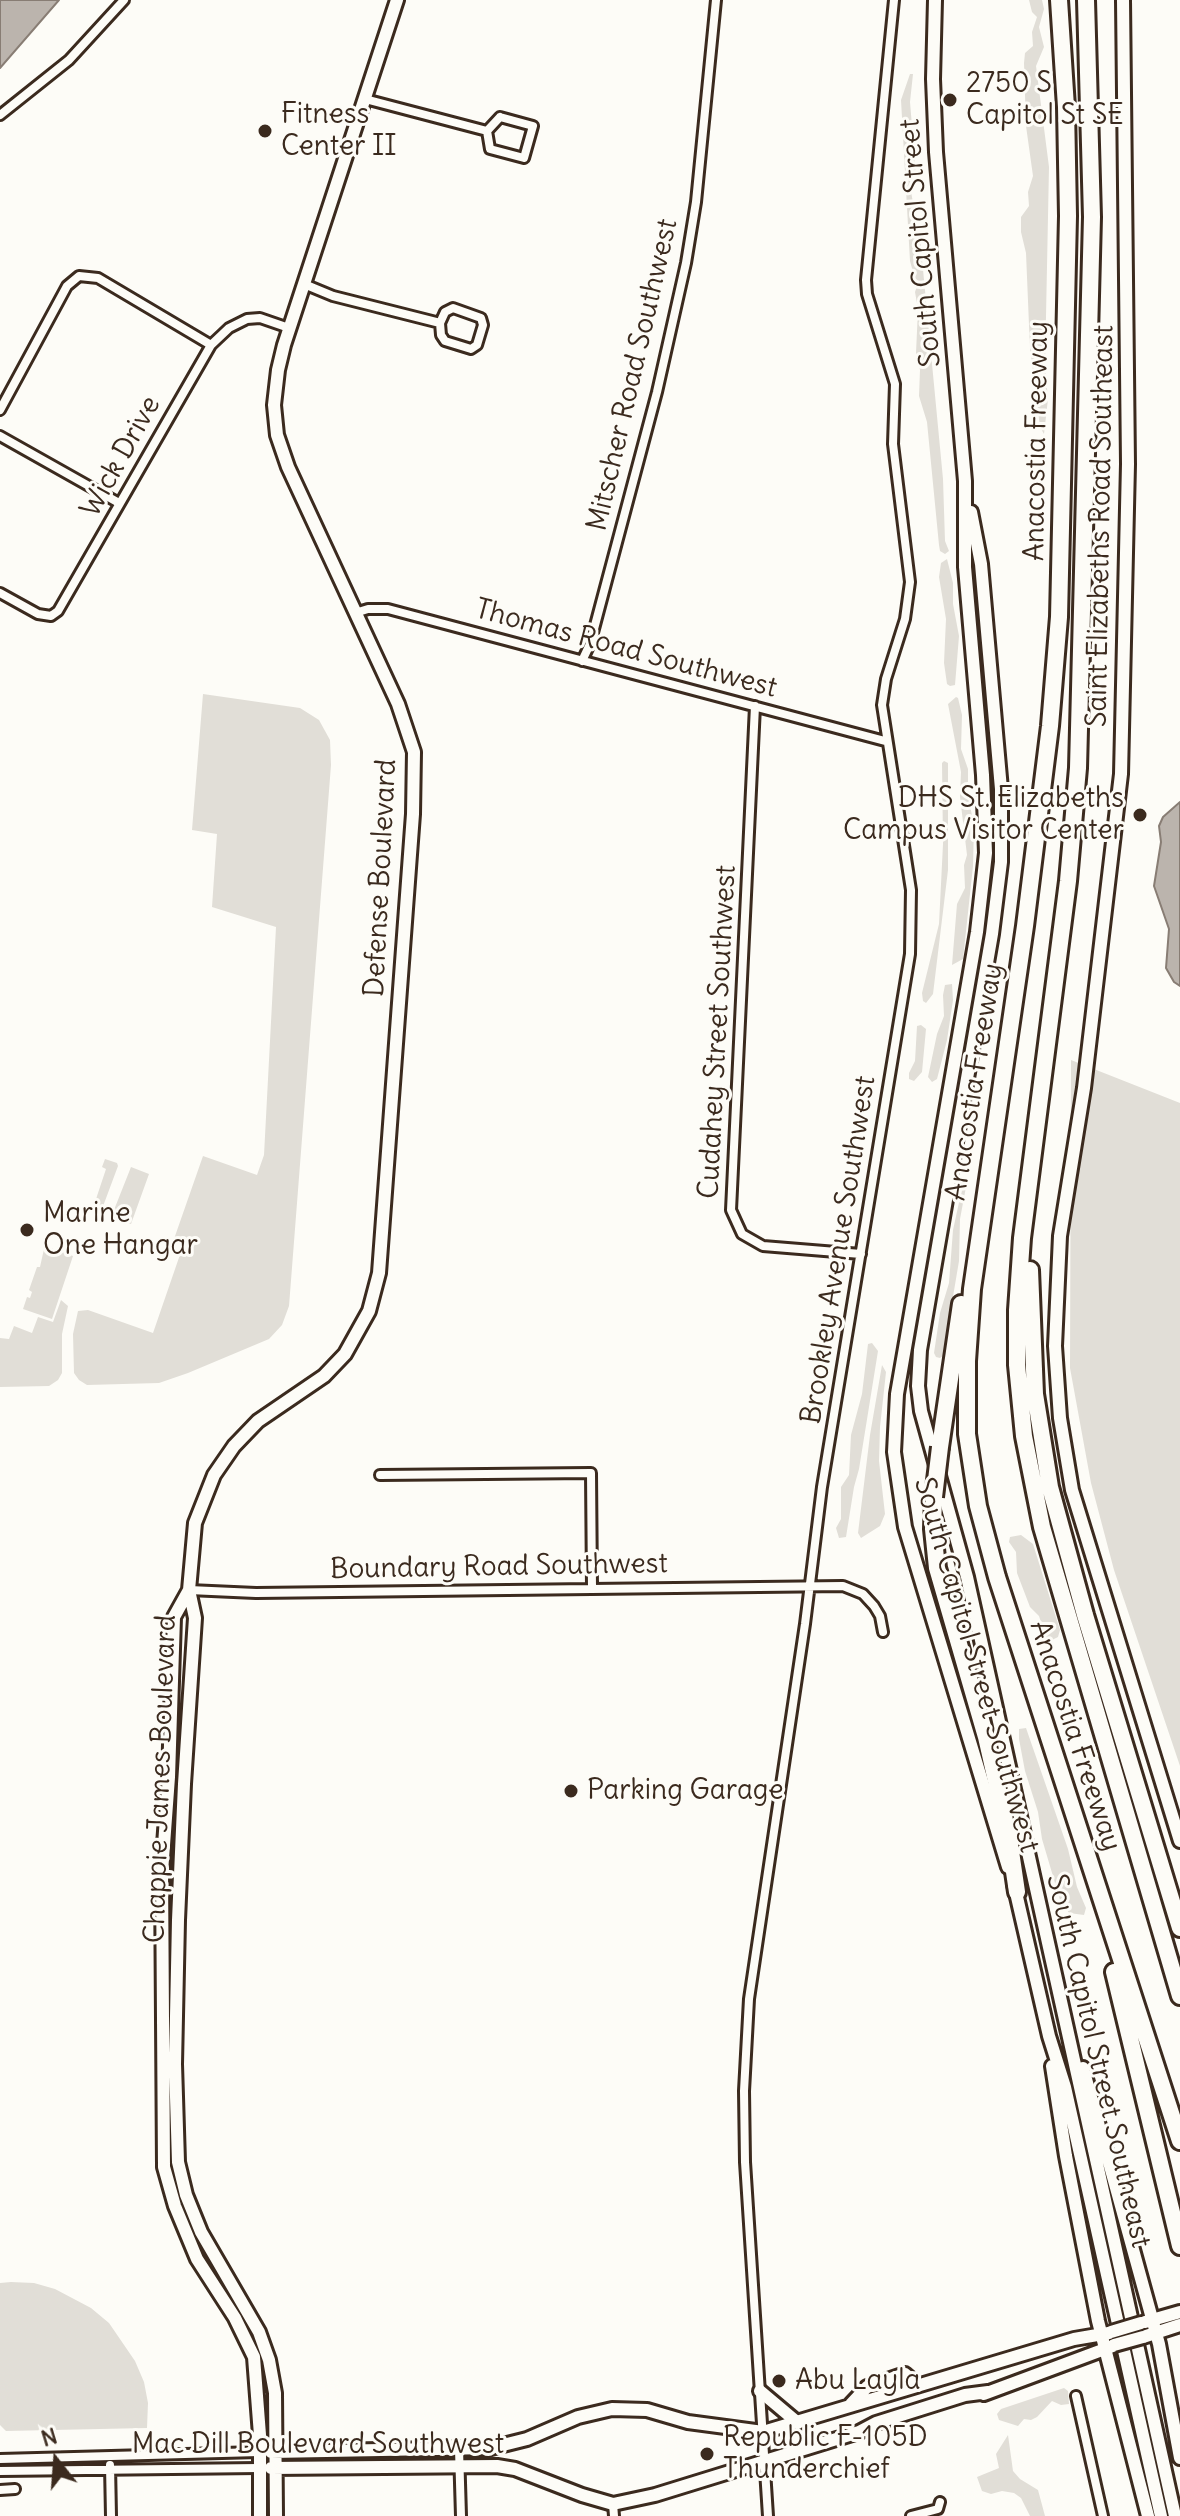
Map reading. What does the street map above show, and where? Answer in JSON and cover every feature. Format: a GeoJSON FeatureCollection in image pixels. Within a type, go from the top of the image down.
{"type":"FeatureCollection","features":[{"type":"Feature","properties":{"kind":"highway","name":"Anacostia Freeway"},"geometry":{"type":"LineString","coordinates":[[1059,0],[1068,204],[1061,557],[1051,714],[973,1279],[967,1361],[967,1434],[978,1506],[997,1577],[1180,2141]]}},
{"type":"Feature","properties":{"kind":"highway","name":"Anacostia Freeway"},"geometry":{"type":"LineString","coordinates":[[1086,0],[1092,217],[1079,729],[1068,881],[1029,1178],[1017,1301],[1018,1382],[1024,1436],[1052,1562],[1180,1996]]}},
{"type":"Feature","properties":{"kind":"highway"},"geometry":{"type":"LineString","coordinates":[[1017,1892],[1009,1838],[986,1737],[937,1568],[933,1529],[940,1447],[1017,926],[1031,872]]}},
{"type":"Feature","properties":{"kind":"highway"},"geometry":{"type":"LineString","coordinates":[[1038,1125],[1029,1293],[1031,1353],[1041,1440],[1069,1559],[1180,1928]]}},
{"type":"Feature","properties":{"kind":"highway"},"geometry":{"type":"LineString","coordinates":[[1086,1854],[1095,1906],[1131,2037],[1180,2246]]}},
{"type":"Feature","properties":{"kind":"main road","name":"Defense Boulevard"},"geometry":{"type":"LineString","coordinates":[[189,1590],[195,1523],[214,1475],[234,1446],[258,1421],[324,1376],[345,1354],[369,1311],[377,1282],[415,768],[411,738],[402,713],[290,472],[277,435],[274,392],[289,328],[397,0]]}},
{"type":"Feature","properties":{"kind":"main road","name":"South Capitol Street"},"geometry":{"type":"LineString","coordinates":[[935,0],[936,152],[965,481]]}},
{"type":"Feature","properties":{"kind":"main road","name":"Saint Elizabeths Road Southeast"},"geometry":{"type":"LineString","coordinates":[[1123,0],[1128,464],[1121,774],[1089,1050],[1057,1272],[1055,1346],[1059,1409],[1068,1472],[1180,1841]]}},
{"type":"Feature","properties":{"kind":"main road","name":"South Capitol Street Southwest"},"geometry":{"type":"LineString","coordinates":[[965,481],[965,567],[985,797],[985,863],[978,922],[897,1394],[894,1452],[905,1527],[1017,1892],[1049,2036],[1065,2087],[1161,2516]]}},
{"type":"Feature","properties":{"kind":"main road","name":"South Capitol Street Southeast"},"geometry":{"type":"LineString","coordinates":[[965,481],[981,564],[1001,789],[1001,862],[992,934],[920,1350],[918,1386],[927,1439],[962,1559],[1175,2516]]}},
{"type":"Feature","properties":{"kind":"main road","name":"Chappie James Boulevard"},"geometry":{"type":"LineString","coordinates":[[189,1590],[195,1618],[178,1920],[175,2064],[178,2162],[186,2195],[201,2232],[259,2332],[269,2360],[275,2393],[276,2516]]}},
{"type":"Feature","properties":{"kind":"main road","name":"Chappie James Boulevard"},"geometry":{"type":"LineString","coordinates":[[189,1590],[174,1617],[169,1777],[162,1872],[164,2167],[175,2206],[197,2259],[235,2318],[254,2357],[260,2516]]}},
{"type":"Feature","properties":{"kind":"main road"},"geometry":{"type":"LineString","coordinates":[[1062,2008],[1081,2060],[1180,2458]]}},
{"type":"Feature","properties":{"kind":"main road"},"geometry":{"type":"LineString","coordinates":[[1049,2036],[1066,2156],[1148,2516]]}},
{"type":"Feature","properties":{"kind":"main road"},"geometry":{"type":"LineString","coordinates":[[1148,2328],[1180,2312]]}},
{"type":"Feature","properties":{"kind":"main road"},"geometry":{"type":"LineString","coordinates":[[1148,2328],[1180,2325]]}},
{"type":"Feature","properties":{"kind":"main road","name":"Mac Dill Boulevard Southwest"},"geometry":{"type":"LineString","coordinates":[[259,2452],[459,2449],[509,2444],[578,2417],[612,2409],[647,2410],[688,2422],[763,2432],[1074,2339],[1148,2328]]}},
{"type":"Feature","properties":{"kind":"main road","name":"Mac Dill Boulevard Southwest"},"geometry":{"type":"LineString","coordinates":[[259,2468],[459,2466],[515,2469],[614,2510],[859,2432],[876,2423],[965,2395],[988,2392],[1109,2347],[1148,2328]]}},
{"type":"Feature","properties":{"kind":"main road","name":"Mac Dill Boulevard Southwest"},"geometry":{"type":"LineString","coordinates":[[849,2406],[867,2387],[905,2374],[912,2380],[957,2369],[987,2366]]}},
{"type":"Feature","properties":{"kind":"main road"},"geometry":{"type":"LineString","coordinates":[[760,2391],[798,2423]]}},
{"type":"Feature","properties":{"kind":"street"},"geometry":{"type":"LineString","coordinates":[[0,115],[69,60],[124,0]]}},
{"type":"Feature","properties":{"kind":"street","name":"Mitscher Road Southwest"},"geometry":{"type":"LineString","coordinates":[[582,661],[590,644],[657,392],[686,263],[696,202],[716,0]]}},
{"type":"Feature","properties":{"kind":"street","name":"Brookley Avenue Southwest"},"geometry":{"type":"LineString","coordinates":[[768,2516],[745,2162],[747,2029],[756,1940],[822,1487],[909,969],[913,907],[898,795],[885,741],[882,705],[886,679],[905,619],[910,582],[893,444],[895,384],[867,294],[866,280],[894,0]]}},
{"type":"Feature","properties":{"kind":"street"},"geometry":{"type":"LineString","coordinates":[[365,99],[487,131]]}},
{"type":"Feature","properties":{"kind":"street"},"geometry":{"type":"LineString","coordinates":[[500,117],[533,126],[524,158],[490,149],[487,131],[500,117]]}},
{"type":"Feature","properties":{"kind":"street"},"geometry":{"type":"LineString","coordinates":[[0,410],[67,286],[79,276],[98,278],[211,345]]}},
{"type":"Feature","properties":{"kind":"street"},"geometry":{"type":"LineString","coordinates":[[304,284],[333,296],[440,323]]}},
{"type":"Feature","properties":{"kind":"street"},"geometry":{"type":"LineString","coordinates":[[453,308],[481,318],[483,325],[477,345],[471,349],[445,341],[440,323],[445,312],[453,308]]}},
{"type":"Feature","properties":{"kind":"street","name":"Wick Drive"},"geometry":{"type":"LineString","coordinates":[[0,593],[38,614],[51,616],[58,611],[211,345],[229,328],[247,319],[260,318],[289,328]]}},
{"type":"Feature","properties":{"kind":"street"},"geometry":{"type":"LineString","coordinates":[[0,436],[119,503]]}},
{"type":"Feature","properties":{"kind":"street","name":"Thomas Road Southwest"},"geometry":{"type":"LineString","coordinates":[[355,613],[368,609],[388,609],[885,741]]}},
{"type":"Feature","properties":{"kind":"street","name":"Cudahey Street Southwest"},"geometry":{"type":"LineString","coordinates":[[755,706],[731,1210],[742,1234],[763,1246],[861,1254]]}},
{"type":"Feature","properties":{"kind":"street"},"geometry":{"type":"LineString","coordinates":[[380,1475],[591,1473],[592,1588]]}},
{"type":"Feature","properties":{"kind":"street","name":"Boundary Road Southwest"},"geometry":{"type":"LineString","coordinates":[[189,1590],[256,1593],[843,1586],[863,1594],[880,1616],[883,1632]]}},
{"type":"Feature","properties":{"kind":"street"},"geometry":{"type":"LineString","coordinates":[[1076,2396],[1103,2516]]}},
{"type":"Feature","properties":{"kind":"street"},"geometry":{"type":"LineString","coordinates":[[459,2449],[461,2516]]}},
{"type":"Feature","properties":{"kind":"street","name":"Mac Dill Boulevard Southwest"},"geometry":{"type":"LineString","coordinates":[[0,2459],[259,2452]]}},
{"type":"Feature","properties":{"kind":"street"},"geometry":{"type":"LineString","coordinates":[[111,2456],[111,2516]]}},
{"type":"Feature","properties":{"kind":"street","name":"Mac Dill Boulevard Southwest"},"geometry":{"type":"LineString","coordinates":[[0,2471],[259,2468]]}},
{"type":"Feature","properties":{"kind":"street"},"geometry":{"type":"LineString","coordinates":[[0,2490],[15,2489]]}},
{"type":"Feature","properties":{"kind":"street"},"geometry":{"type":"LineString","coordinates":[[911,2516],[938,2509],[940,2502]]}},
{"type":"Feature","properties":{"kind":"shaded area"},"geometry":{"type":"Polygon","coordinates":[[[0,0],[59,0],[0,68],[0,0]]]}},
{"type":"Feature","properties":{"kind":"shaded area"},"geometry":{"type":"Polygon","coordinates":[[[1029,0],[1042,0],[1044,9],[1039,27],[1044,47],[1036,66],[1049,167],[1045,366],[1048,399],[1044,434],[1040,427],[1030,349],[1026,253],[1021,232],[1021,217],[1029,206],[1028,192],[1033,176],[1026,126],[1024,63],[1025,53],[1033,46],[1032,32],[1037,17],[1029,0]]]}},
{"type":"Feature","properties":{"kind":"shaded area"},"geometry":{"type":"Polygon","coordinates":[[[910,74],[913,74],[910,102],[916,174],[911,192],[920,238],[943,479],[945,541],[949,551],[945,554],[940,551],[939,545],[927,422],[919,396],[917,286],[910,261],[901,100],[910,74]]]}},
{"type":"Feature","properties":{"kind":"shaded area"},"geometry":{"type":"Polygon","coordinates":[[[947,559],[959,636],[955,685],[950,686],[944,663],[946,619],[939,577],[941,563],[947,559]]]}},
{"type":"Feature","properties":{"kind":"shaded area"},"geometry":{"type":"Polygon","coordinates":[[[203,694],[300,708],[319,720],[330,740],[331,765],[289,1306],[282,1325],[269,1339],[188,1373],[159,1383],[87,1385],[74,1373],[73,1334],[78,1311],[88,1310],[153,1333],[184,1243],[174,1239],[203,1156],[257,1175],[264,1155],[276,927],[212,907],[217,834],[192,830],[203,694]]]}},
{"type":"Feature","properties":{"kind":"shaded area"},"geometry":{"type":"Polygon","coordinates":[[[956,697],[962,715],[961,749],[968,769],[968,795],[974,826],[963,959],[952,965],[957,904],[965,888],[967,855],[960,797],[961,772],[948,704],[956,697]]]}},
{"type":"Feature","properties":{"kind":"shaded area"},"geometry":{"type":"Polygon","coordinates":[[[944,761],[948,763],[948,870],[933,994],[926,1003],[922,993],[939,924],[944,761]]]}},
{"type":"Feature","properties":{"kind":"shaded area"},"geometry":{"type":"Polygon","coordinates":[[[1180,802],[1180,986],[1166,968],[1169,929],[1154,886],[1161,842],[1159,826],[1163,817],[1180,802]]]}},
{"type":"Feature","properties":{"kind":"shaded area"},"geometry":{"type":"Polygon","coordinates":[[[952,984],[953,1000],[947,1040],[937,1079],[932,1082],[928,1077],[944,1016],[945,985],[952,984]]]}},
{"type":"Feature","properties":{"kind":"shaded area"},"geometry":{"type":"Polygon","coordinates":[[[917,1026],[926,1029],[922,1072],[914,1081],[909,1079],[909,1073],[915,1061],[917,1026]]]}},
{"type":"Feature","properties":{"kind":"shaded area"},"geometry":{"type":"Polygon","coordinates":[[[1071,1060],[1180,1103],[1180,1766],[1114,1570],[1091,1483],[1070,1368],[1071,1060]]]}},
{"type":"Feature","properties":{"kind":"shaded area"},"geometry":{"type":"Polygon","coordinates":[[[105,1159],[118,1166],[98,1213],[92,1211],[106,1169],[102,1167],[105,1159]]]}},
{"type":"Feature","properties":{"kind":"shaded area"},"geometry":{"type":"Polygon","coordinates":[[[131,1167],[149,1174],[131,1224],[112,1215],[131,1167]]]}},
{"type":"Feature","properties":{"kind":"shaded area"},"geometry":{"type":"Polygon","coordinates":[[[963,1184],[966,1187],[960,1219],[959,1261],[943,1356],[940,1358],[934,1353],[940,1313],[949,1283],[953,1230],[963,1184]]]}},
{"type":"Feature","properties":{"kind":"shaded area"},"geometry":{"type":"Polygon","coordinates":[[[48,1247],[73,1256],[52,1319],[23,1309],[27,1297],[30,1298],[32,1292],[29,1290],[37,1267],[40,1267],[44,1249],[48,1247]]]}},
{"type":"Feature","properties":{"kind":"shaded area"},"geometry":{"type":"Polygon","coordinates":[[[61,1300],[68,1306],[62,1334],[62,1373],[58,1380],[49,1386],[0,1387],[0,1338],[9,1339],[14,1326],[32,1333],[38,1317],[53,1322],[61,1300]]]}},
{"type":"Feature","properties":{"kind":"shaded area"},"geometry":{"type":"Polygon","coordinates":[[[872,1343],[878,1351],[859,1469],[846,1537],[839,1538],[836,1528],[841,1519],[841,1487],[849,1475],[851,1435],[862,1394],[868,1344],[872,1343]]]}},
{"type":"Feature","properties":{"kind":"shaded area"},"geometry":{"type":"Polygon","coordinates":[[[882,1365],[886,1372],[879,1461],[885,1514],[880,1526],[861,1538],[858,1533],[882,1365]]]}},
{"type":"Feature","properties":{"kind":"shaded area"},"geometry":{"type":"Polygon","coordinates":[[[1021,1535],[1033,1544],[1060,1630],[1058,1637],[1052,1640],[1046,1638],[1039,1616],[1030,1607],[1017,1573],[1016,1552],[1009,1542],[1010,1537],[1021,1535]]]}},
{"type":"Feature","properties":{"kind":"shaded area"},"geometry":{"type":"Polygon","coordinates":[[[1026,1728],[1068,1849],[1077,1887],[1086,1908],[1084,1915],[1069,1913],[1060,1900],[1025,1771],[1019,1729],[1026,1728]]]}},
{"type":"Feature","properties":{"kind":"shaded area"},"geometry":{"type":"Polygon","coordinates":[[[0,2283],[34,2283],[55,2289],[91,2308],[109,2323],[135,2361],[144,2382],[148,2403],[147,2428],[6,2431],[0,2425],[0,2283]]]}},
{"type":"Feature","properties":{"kind":"shaded area"},"geometry":{"type":"Polygon","coordinates":[[[1064,2388],[1068,2391],[1069,2404],[1052,2401],[1037,2417],[1024,2419],[1018,2426],[999,2420],[997,2414],[1001,2409],[1064,2388]]]}},
{"type":"Feature","properties":{"kind":"shaded area"},"geometry":{"type":"Polygon","coordinates":[[[1008,2435],[1013,2471],[1038,2490],[1045,2516],[1030,2516],[1021,2498],[1014,2493],[1002,2491],[991,2494],[982,2491],[977,2477],[999,2468],[996,2454],[1008,2435]]]}},
{"type":"Feature","properties":{"kind":"place","name":"2750 S Capitol St SE"},"geometry":{"type":"Point","coordinates":[950,100]}},
{"type":"Feature","properties":{"kind":"place","name":"Fitness Center II"},"geometry":{"type":"Point","coordinates":[265,131]}},
{"type":"Feature","properties":{"kind":"place","name":"DHS St. Elizabeths Campus Visitor Center"},"geometry":{"type":"Point","coordinates":[1140,815]}},
{"type":"Feature","properties":{"kind":"place","name":"Marine One Hangar"},"geometry":{"type":"Point","coordinates":[27,1230]}},
{"type":"Feature","properties":{"kind":"place","name":"Parking Garage"},"geometry":{"type":"Point","coordinates":[571,1791]}},
{"type":"Feature","properties":{"kind":"place","name":"Abu Layla"},"geometry":{"type":"Point","coordinates":[779,2381]}},
{"type":"Feature","properties":{"kind":"place","name":"Republic F-105D Thunderchief"},"geometry":{"type":"Point","coordinates":[707,2454]}}]}
